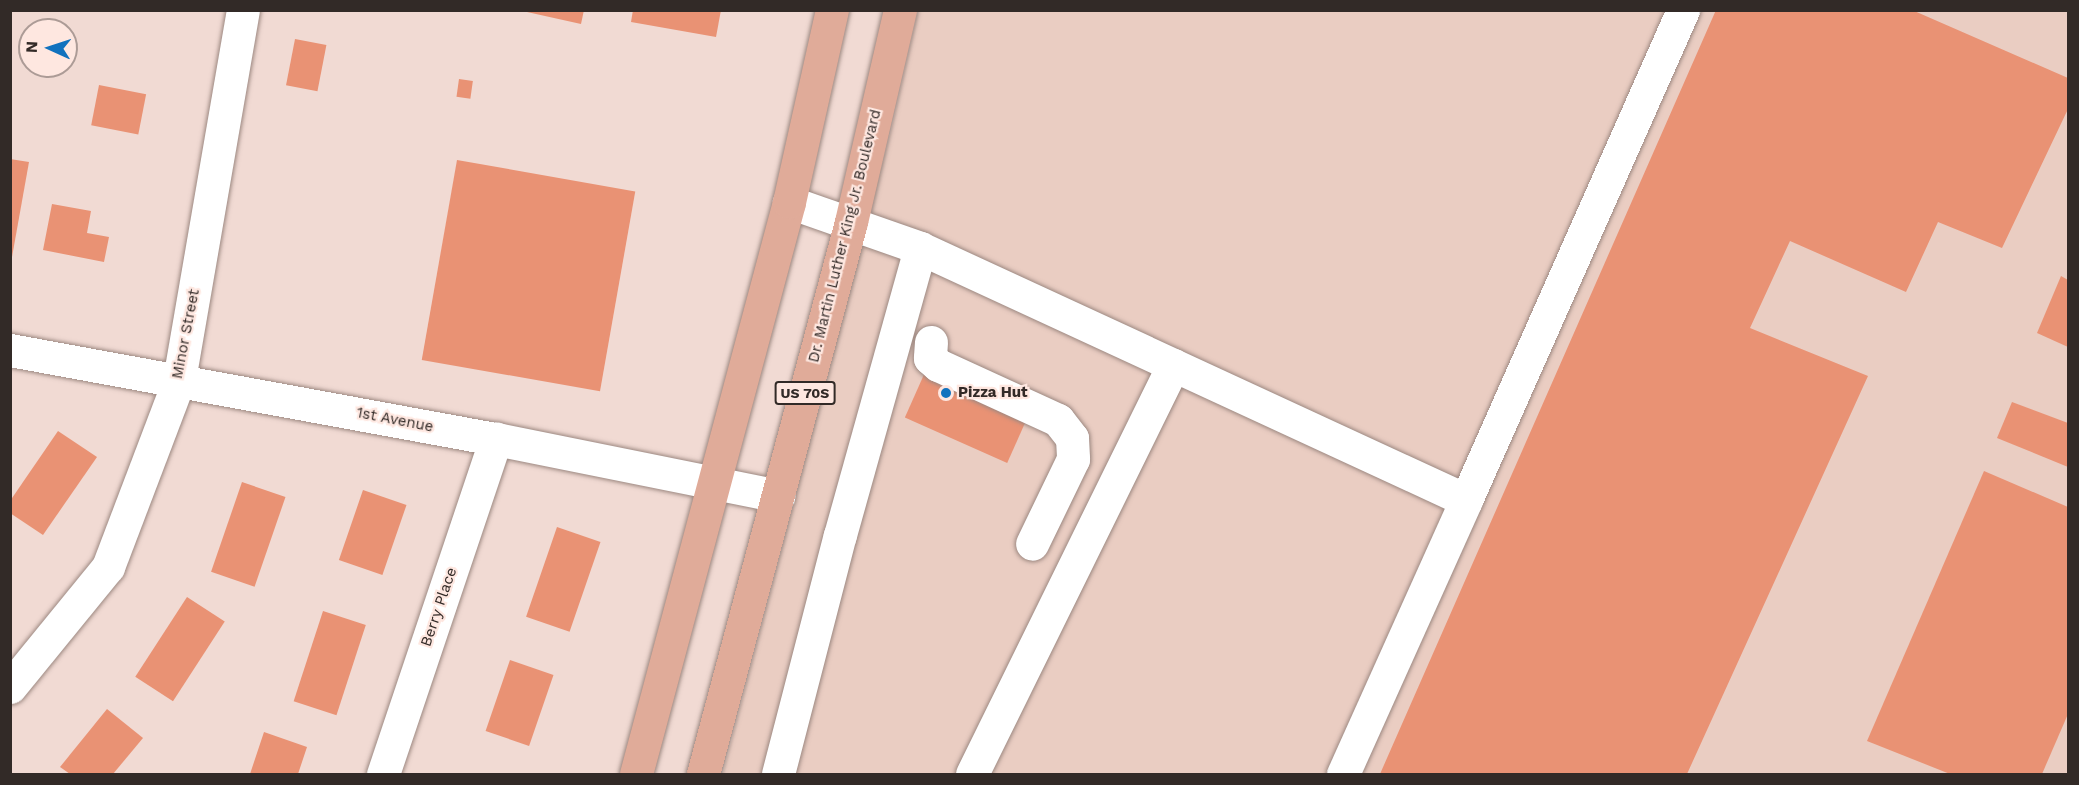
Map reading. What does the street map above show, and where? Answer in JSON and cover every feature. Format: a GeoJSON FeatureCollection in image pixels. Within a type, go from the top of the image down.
{"type":"FeatureCollection","features":[{"type":"Feature","properties":{"kind":"main road"},"geometry":{"type":"LineString","coordinates":[[636,774],[789,202],[832,10]]}},
{"type":"Feature","properties":{"kind":"main road","name":"Dr. Martin Luther King Jr. Boulevard"},"geometry":{"type":"LineString","coordinates":[[703,774],[851,222],[900,10]]}},
{"type":"Feature","properties":{"kind":"street","name":"Minor Street"},"geometry":{"type":"LineString","coordinates":[[10,687],[108,567],[179,380],[243,10]]}},
{"type":"Feature","properties":{"kind":"street"},"geometry":{"type":"LineString","coordinates":[[1343,774],[1683,10]]}},
{"type":"Feature","properties":{"kind":"street"},"geometry":{"type":"LineString","coordinates":[[789,202],[920,248],[1466,500]]}},
{"type":"Feature","properties":{"kind":"street"},"geometry":{"type":"LineString","coordinates":[[778,774],[840,535],[920,248]]}},
{"type":"Feature","properties":{"kind":"street"},"geometry":{"type":"LineString","coordinates":[[931,342],[930,358],[938,365],[1058,420],[1072,438],[1073,459],[1032,544]]}},
{"type":"Feature","properties":{"kind":"street","name":"1st Avenue"},"geometry":{"type":"LineString","coordinates":[[10,350],[496,439],[778,496]]}},
{"type":"Feature","properties":{"kind":"street"},"geometry":{"type":"LineString","coordinates":[[972,774],[1173,365]]}},
{"type":"Feature","properties":{"kind":"street","name":"Berry Place"},"geometry":{"type":"LineString","coordinates":[[383,774],[496,439]]}},
{"type":"Feature","properties":{"kind":"shaded area"},"geometry":{"type":"Polygon","coordinates":[[[918,11],[2068,11],[2068,774],[723,774],[893,123],[918,11]]]}},
{"type":"Feature","properties":{"kind":"building"},"geometry":{"type":"Polygon","coordinates":[[[518,10],[584,10],[581,24],[518,10]]]}},
{"type":"Feature","properties":{"kind":"building"},"geometry":{"type":"Polygon","coordinates":[[[633,10],[721,10],[716,37],[631,22],[633,10]]]}},
{"type":"Feature","properties":{"kind":"building"},"geometry":{"type":"Polygon","coordinates":[[[1716,10],[1912,10],[2068,78],[2068,109],[2002,248],[1938,222],[1906,292],[1790,241],[1750,328],[1868,376],[1687,774],[1380,774],[1716,10]]]}},
{"type":"Feature","properties":{"kind":"building"},"geometry":{"type":"Polygon","coordinates":[[[295,39],[326,45],[317,91],[286,85],[295,39]]]}},
{"type":"Feature","properties":{"kind":"building"},"geometry":{"type":"Polygon","coordinates":[[[459,79],[473,81],[470,99],[456,97],[459,79]]]}},
{"type":"Feature","properties":{"kind":"building"},"geometry":{"type":"Polygon","coordinates":[[[99,85],[146,94],[138,134],[91,125],[99,85]]]}},
{"type":"Feature","properties":{"kind":"building"},"geometry":{"type":"Polygon","coordinates":[[[10,159],[29,162],[12,257],[10,257],[10,159]]]}},
{"type":"Feature","properties":{"kind":"building"},"geometry":{"type":"Polygon","coordinates":[[[457,160],[635,191],[600,391],[422,360],[457,160]]]}},
{"type":"Feature","properties":{"kind":"building"},"geometry":{"type":"Polygon","coordinates":[[[52,204],[91,211],[87,233],[109,237],[104,262],[43,250],[52,204]]]}},
{"type":"Feature","properties":{"kind":"building"},"geometry":{"type":"Polygon","coordinates":[[[2061,276],[2068,280],[2068,347],[2037,333],[2061,276]]]}},
{"type":"Feature","properties":{"kind":"building","name":"Pizza Hut"},"geometry":{"type":"Polygon","coordinates":[[[926,370],[1028,416],[1007,463],[905,418],[926,370]]]}},
{"type":"Feature","properties":{"kind":"building"},"geometry":{"type":"Polygon","coordinates":[[[2012,402],[2068,423],[2068,467],[1997,438],[2012,402]]]}},
{"type":"Feature","properties":{"kind":"building"},"geometry":{"type":"Polygon","coordinates":[[[58,431],[97,457],[43,535],[10,513],[10,501],[58,431]]]}},
{"type":"Feature","properties":{"kind":"building"},"geometry":{"type":"Polygon","coordinates":[[[1984,471],[2068,507],[2068,714],[2042,774],[1950,774],[1867,741],[1984,471]]]}},
{"type":"Feature","properties":{"kind":"building"},"geometry":{"type":"Polygon","coordinates":[[[242,482],[285,497],[255,587],[211,572],[242,482]]]}},
{"type":"Feature","properties":{"kind":"building"},"geometry":{"type":"Polygon","coordinates":[[[363,490],[406,505],[382,575],[339,560],[363,490]]]}},
{"type":"Feature","properties":{"kind":"building"},"geometry":{"type":"Polygon","coordinates":[[[557,527],[600,542],[570,632],[526,617],[557,527]]]}},
{"type":"Feature","properties":{"kind":"building"},"geometry":{"type":"Polygon","coordinates":[[[187,597],[225,622],[173,701],[135,677],[187,597]]]}},
{"type":"Feature","properties":{"kind":"building"},"geometry":{"type":"Polygon","coordinates":[[[323,611],[366,625],[336,715],[294,701],[323,611]]]}},
{"type":"Feature","properties":{"kind":"building"},"geometry":{"type":"Polygon","coordinates":[[[510,660],[553,675],[529,746],[486,731],[510,660]]]}},
{"type":"Feature","properties":{"kind":"building"},"geometry":{"type":"Polygon","coordinates":[[[107,709],[143,738],[113,774],[70,774],[60,767],[107,709]]]}},
{"type":"Feature","properties":{"kind":"building"},"geometry":{"type":"Polygon","coordinates":[[[264,732],[307,747],[298,774],[250,774],[264,732]]]}},
{"type":"Feature","properties":{"kind":"place","name":"Pizza Hut"},"geometry":{"type":"Point","coordinates":[946,393]}}]}
